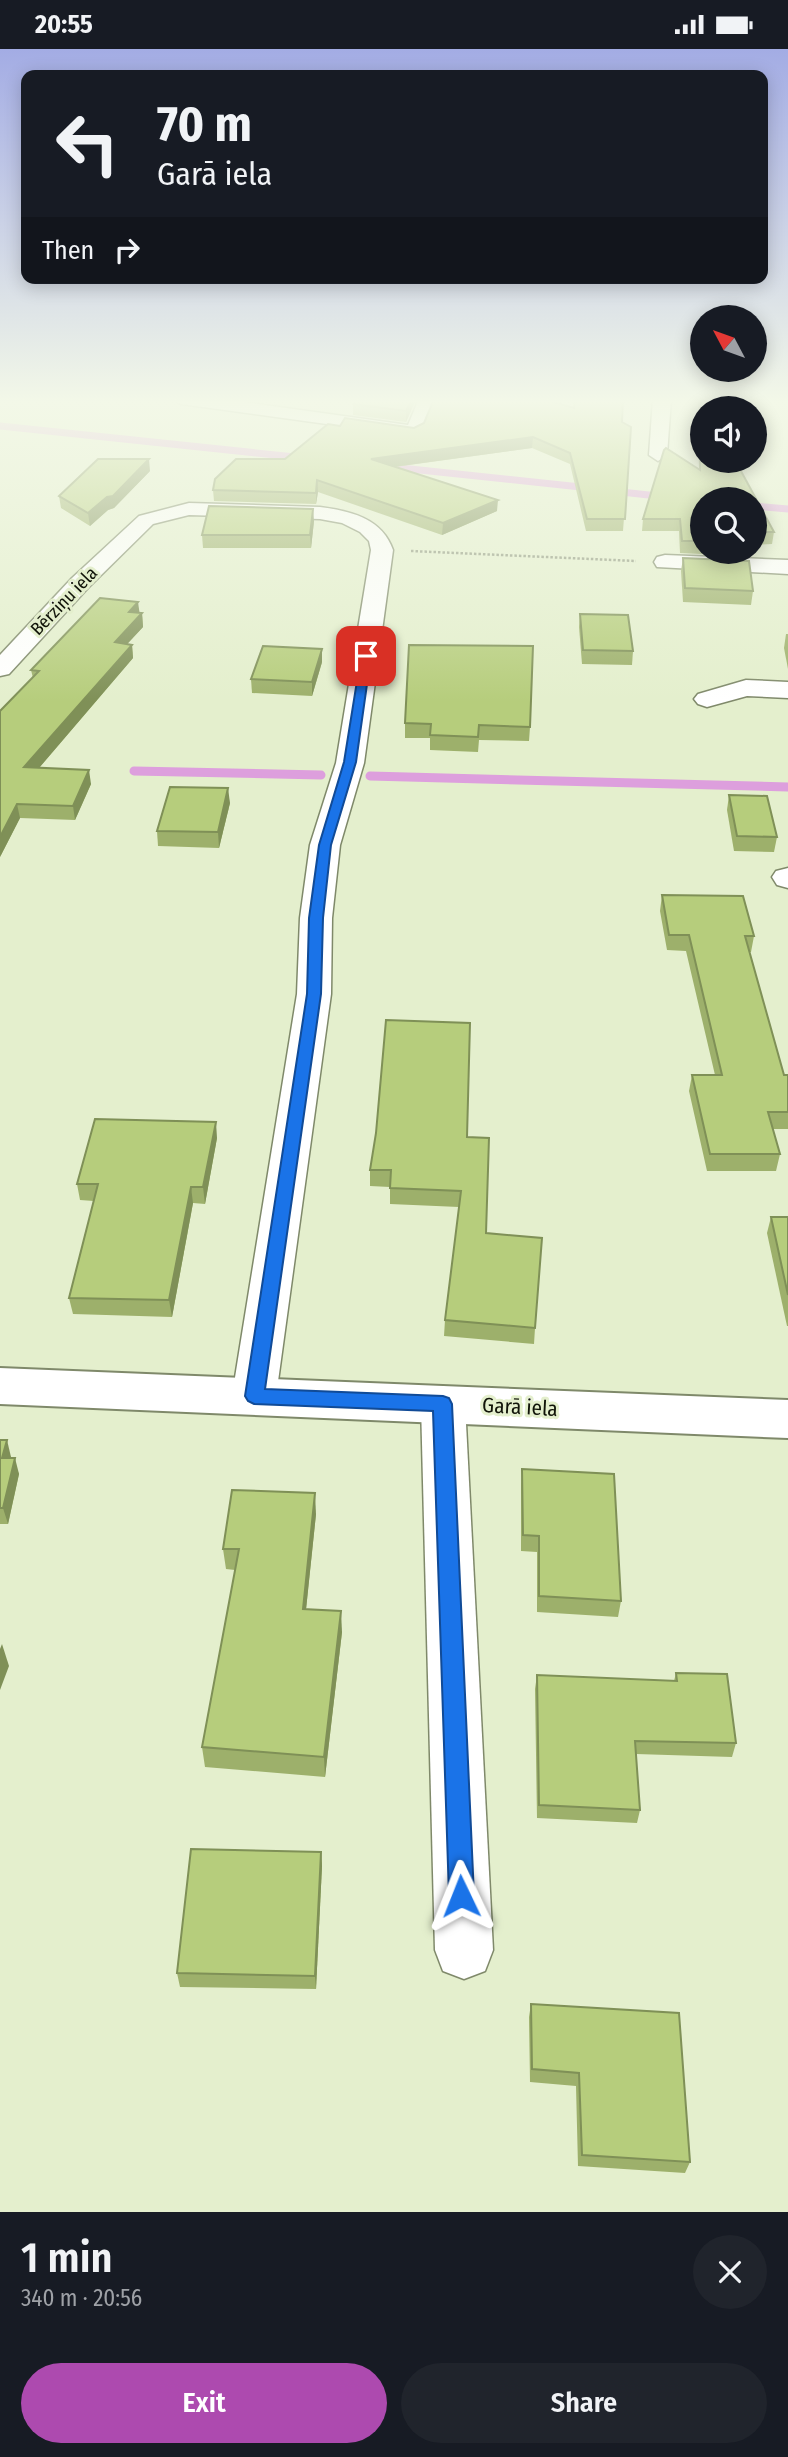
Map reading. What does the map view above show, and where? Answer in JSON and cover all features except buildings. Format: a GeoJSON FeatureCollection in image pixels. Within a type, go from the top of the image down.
{"type":"FeatureCollection","features":[{"type":"Feature","properties":{"kind":"street","name":"Bērziņu iela"},"geometry":{"type":"LineString","coordinates":[[0,669],[117,546],[146,520],[165,513],[189,509],[337,515],[368,527],[380,539],[382,550]]}},
{"type":"Feature","properties":{"kind":"street"},"geometry":{"type":"LineString","coordinates":[[254,1396],[314,994],[316,918],[325,845],[350,762],[382,550]]}},
{"type":"Feature","properties":{"kind":"street"},"geometry":{"type":"LineString","coordinates":[[665,562],[788,567]]}},
{"type":"Feature","properties":{"kind":"street"},"geometry":{"type":"LineString","coordinates":[[707,699],[746,688],[788,690]]}},
{"type":"Feature","properties":{"kind":"street","name":"Garā iela"},"geometry":{"type":"LineString","coordinates":[[0,1386],[788,1419]]}},
{"type":"Feature","properties":{"kind":"street"},"geometry":{"type":"LineString","coordinates":[[443,1404],[464,1950]]}},
{"type":"Feature","properties":{"kind":"path"},"geometry":{"type":"LineString","coordinates":[[382,550],[665,562]]}},
{"type":"Feature","properties":{"kind":"waterway"},"geometry":{"type":"LineString","coordinates":[[767,507],[788,509]]}},
{"type":"Feature","properties":{"kind":"waterway"},"geometry":{"type":"LineString","coordinates":[[134,771],[321,775]]}},
{"type":"Feature","properties":{"kind":"waterway"},"geometry":{"type":"LineString","coordinates":[[370,776],[788,787]]}},
{"type":"Feature","properties":{"kind":"route"},"geometry":{"type":"LineString","coordinates":[[366,656],[350,762],[325,845],[316,918],[314,994],[254,1396],[443,1404],[461,1896]]}}]}
